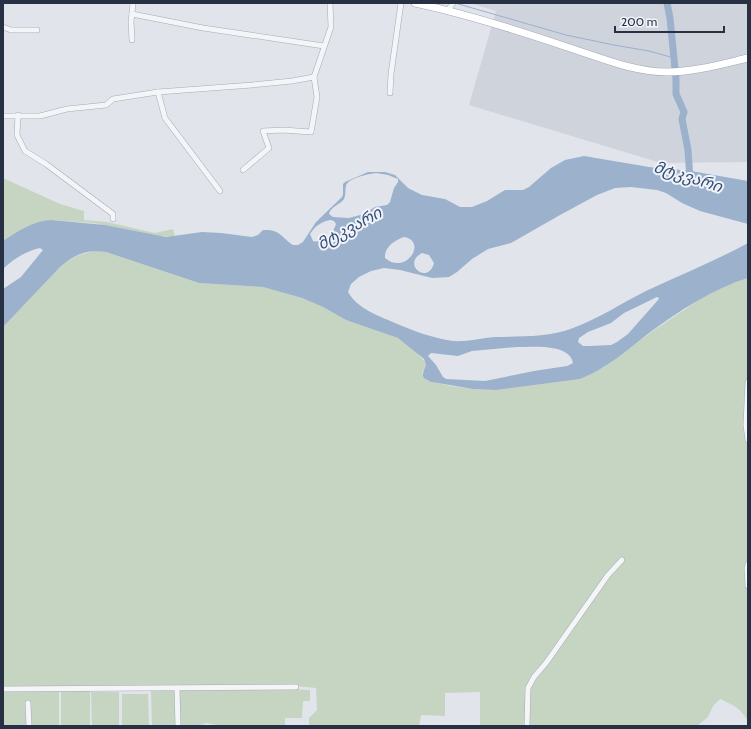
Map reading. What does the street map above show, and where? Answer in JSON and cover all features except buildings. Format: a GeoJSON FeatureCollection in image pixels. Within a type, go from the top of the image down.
{"type":"FeatureCollection","features":[{"type":"Feature","properties":{"kind":"main road"},"geometry":{"type":"LineString","coordinates":[[415,3],[451,6],[618,63],[645,70],[666,72],[681,71],[748,58]]}},
{"type":"Feature","properties":{"kind":"street"},"geometry":{"type":"LineString","coordinates":[[132,40],[133,3]]}},
{"type":"Feature","properties":{"kind":"street"},"geometry":{"type":"LineString","coordinates":[[243,170],[269,148],[263,131],[283,130],[311,132],[317,97],[314,77],[331,27],[330,3]]}},
{"type":"Feature","properties":{"kind":"street"},"geometry":{"type":"LineString","coordinates":[[390,94],[391,74],[401,3]]}},
{"type":"Feature","properties":{"kind":"street"},"geometry":{"type":"LineString","coordinates":[[132,14],[203,28],[324,46]]}},
{"type":"Feature","properties":{"kind":"street"},"geometry":{"type":"LineString","coordinates":[[3,27],[11,30],[37,30]]}},
{"type":"Feature","properties":{"kind":"street"},"geometry":{"type":"LineString","coordinates":[[3,116],[40,116],[67,109],[106,105],[113,99],[158,92],[252,85],[314,77]]}},
{"type":"Feature","properties":{"kind":"street"},"geometry":{"type":"LineString","coordinates":[[158,92],[165,118],[220,191]]}},
{"type":"Feature","properties":{"kind":"street"},"geometry":{"type":"LineString","coordinates":[[18,115],[16,135],[25,151],[46,164],[113,214],[112,219]]}},
{"type":"Feature","properties":{"kind":"street"},"geometry":{"type":"LineString","coordinates":[[748,382],[746,425],[748,440]]}},
{"type":"Feature","properties":{"kind":"street"},"geometry":{"type":"LineString","coordinates":[[527,726],[528,688],[534,677],[608,575],[622,560]]}},
{"type":"Feature","properties":{"kind":"street"},"geometry":{"type":"LineString","coordinates":[[748,564],[748,586]]}},
{"type":"Feature","properties":{"kind":"street"},"geometry":{"type":"LineString","coordinates":[[3,689],[296,687]]}},
{"type":"Feature","properties":{"kind":"street"},"geometry":{"type":"LineString","coordinates":[[177,688],[178,726]]}},
{"type":"Feature","properties":{"kind":"street"},"geometry":{"type":"LineString","coordinates":[[28,704],[29,726]]}},
{"type":"Feature","properties":{"kind":"shaded area"},"geometry":{"type":"Polygon","coordinates":[[[470,3],[748,3],[748,162],[661,163],[469,105],[496,11],[470,3]]]}},
{"type":"Feature","properties":{"kind":"green space"},"geometry":{"type":"Polygon","coordinates":[[[3,178],[60,204],[84,211],[84,220],[107,222],[155,233],[173,229],[175,237],[159,236],[93,223],[51,220],[25,228],[3,241],[3,178]]]}},
{"type":"Feature","properties":{"kind":"green space"},"geometry":{"type":"Polygon","coordinates":[[[96,251],[106,252],[199,283],[263,287],[302,298],[323,307],[346,320],[398,338],[411,347],[425,362],[426,365],[422,373],[426,380],[450,386],[496,390],[580,379],[604,367],[650,333],[703,297],[730,284],[748,278],[748,721],[736,707],[720,699],[713,706],[708,717],[697,726],[480,726],[480,692],[445,693],[445,716],[421,715],[419,726],[309,726],[309,718],[317,710],[316,688],[295,686],[3,687],[3,327],[61,266],[77,256],[96,251]]]}},
{"type":"Feature","properties":{"kind":"green space"},"geometry":{"type":"Polygon","coordinates":[[[176,689],[177,726],[152,726],[151,691],[176,689]]]}},
{"type":"Feature","properties":{"kind":"green space"},"geometry":{"type":"Polygon","coordinates":[[[61,690],[90,690],[90,726],[61,726],[61,690]]]}},
{"type":"Feature","properties":{"kind":"green space"},"geometry":{"type":"Polygon","coordinates":[[[176,690],[310,690],[310,701],[303,701],[302,718],[285,718],[285,726],[221,726],[206,723],[199,726],[180,726],[176,690]]]}},
{"type":"Feature","properties":{"kind":"green space"},"geometry":{"type":"Polygon","coordinates":[[[3,691],[59,691],[59,726],[3,726],[3,691]]]}},
{"type":"Feature","properties":{"kind":"green space"},"geometry":{"type":"Polygon","coordinates":[[[91,692],[119,692],[119,726],[92,726],[91,692]]]}},
{"type":"Feature","properties":{"kind":"green space"},"geometry":{"type":"Polygon","coordinates":[[[122,694],[148,694],[149,726],[122,726],[122,694]]]}},
{"type":"Feature","properties":{"kind":"water","name":"მტკვარი"},"geometry":{"type":"Polygon","coordinates":[[[584,156],[649,167],[691,171],[748,181],[748,224],[700,211],[682,203],[666,193],[657,190],[631,187],[615,188],[597,195],[511,243],[488,249],[472,259],[449,277],[432,278],[400,270],[384,268],[371,271],[359,277],[351,284],[348,292],[357,303],[368,311],[381,317],[423,334],[445,340],[458,341],[495,337],[544,335],[564,331],[592,320],[646,291],[736,250],[748,243],[748,278],[709,294],[684,309],[649,333],[616,359],[590,375],[580,379],[496,390],[473,389],[428,381],[423,376],[426,365],[424,359],[398,338],[346,320],[323,307],[302,298],[263,287],[199,283],[99,251],[82,253],[66,262],[3,327],[3,289],[21,277],[43,250],[40,248],[25,253],[3,269],[3,241],[20,230],[38,222],[51,220],[105,225],[166,237],[202,232],[252,237],[258,235],[263,230],[269,230],[277,232],[293,245],[298,245],[303,242],[316,222],[342,197],[343,184],[368,172],[385,172],[395,175],[408,188],[422,195],[445,199],[460,207],[472,207],[487,201],[505,190],[523,190],[529,187],[551,168],[565,160],[584,156]],[[376,173],[364,175],[347,183],[344,199],[330,211],[329,214],[333,217],[349,218],[364,214],[375,207],[387,205],[390,202],[398,179],[388,175],[376,173]],[[325,221],[316,226],[310,234],[313,241],[316,242],[324,239],[333,231],[336,224],[334,221],[325,221]],[[404,237],[397,240],[386,250],[385,258],[393,262],[400,263],[407,260],[411,256],[414,250],[414,244],[411,240],[404,237]],[[422,253],[414,262],[418,271],[427,273],[431,270],[434,263],[429,255],[422,253]],[[657,297],[624,313],[611,323],[588,332],[579,338],[578,342],[583,346],[589,346],[611,345],[617,342],[628,334],[659,298],[657,297]],[[517,347],[472,351],[458,356],[431,353],[428,356],[446,379],[485,381],[567,366],[573,363],[565,352],[558,349],[541,347],[517,347]]]}},
{"type":"Feature","properties":{"kind":"waterway"},"geometry":{"type":"LineString","coordinates":[[455,3],[566,35],[649,51],[674,58]]}},
{"type":"Feature","properties":{"kind":"waterway","name":"მტკვარი"},"geometry":{"type":"LineString","coordinates":[[667,3],[670,18],[676,94],[684,112],[682,119],[688,150],[690,179]]}}]}
